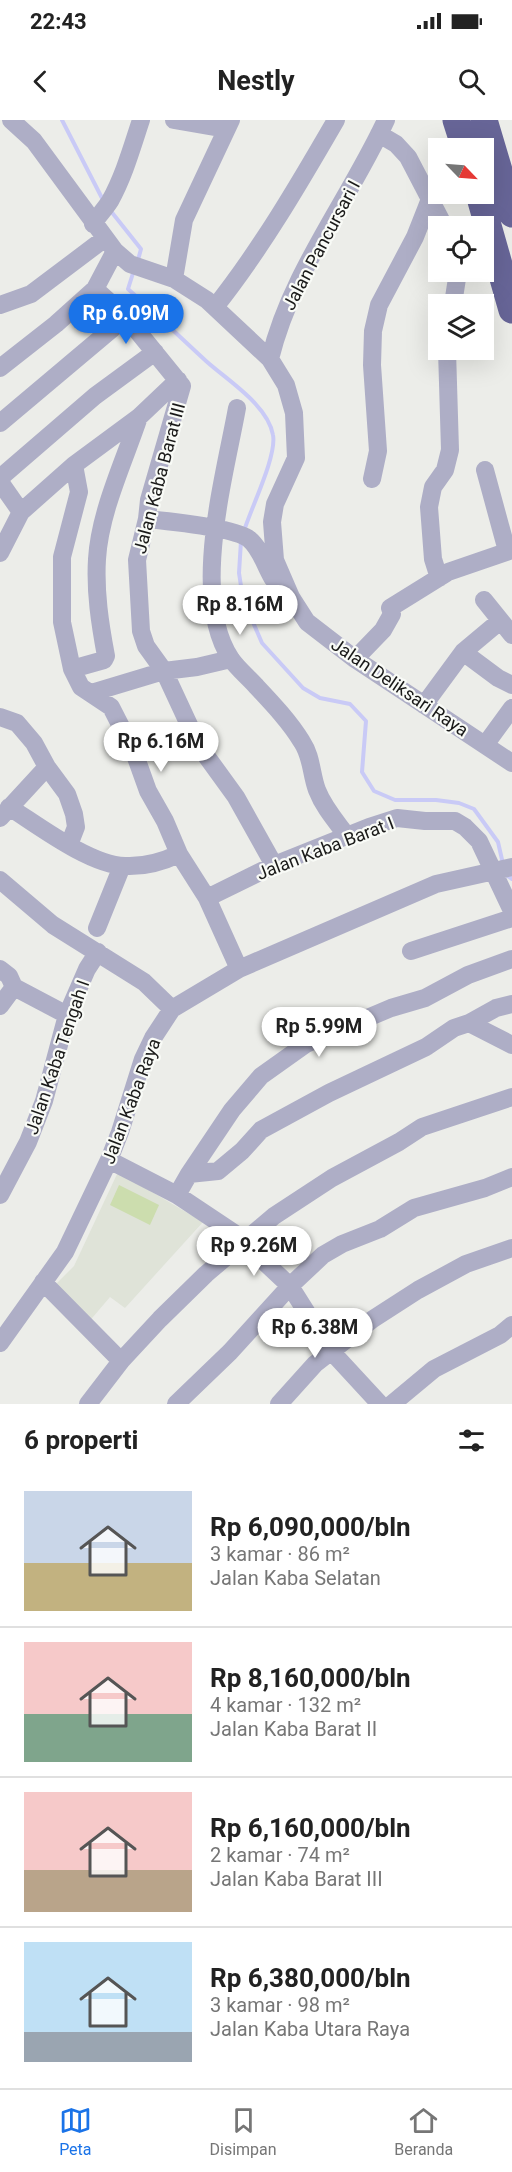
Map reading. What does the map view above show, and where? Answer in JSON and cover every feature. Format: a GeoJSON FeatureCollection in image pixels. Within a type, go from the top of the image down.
{"type":"FeatureCollection","features":[{"type":"Feature","properties":{"kind":"highway"},"geometry":{"type":"LineString","coordinates":[[456,120],[462,138]]}},
{"type":"Feature","properties":{"kind":"highway"},"geometry":{"type":"LineString","coordinates":[[484,120],[512,214]]}},
{"type":"Feature","properties":{"kind":"highway"},"geometry":{"type":"LineString","coordinates":[[482,204],[512,310]]}},
{"type":"Feature","properties":{"kind":"street","name":"Jalan Deliksari Raya"},"geometry":{"type":"LineString","coordinates":[[11,120],[40,150],[104,238],[137,267],[174,279],[207,300],[270,358],[286,385],[294,413],[296,458],[279,492],[272,522],[274,560],[291,597],[308,622],[355,659],[512,763]]}},
{"type":"Feature","properties":{"kind":"street"},"geometry":{"type":"LineString","coordinates":[[0,368],[56,324],[95,289],[104,238],[106,205],[128,160],[141,120]]}},
{"type":"Feature","properties":{"kind":"street"},"geometry":{"type":"LineString","coordinates":[[174,120],[228,124],[184,220],[174,279]]}},
{"type":"Feature","properties":{"kind":"street"},"geometry":{"type":"LineString","coordinates":[[215,307],[290,198],[336,120]]}},
{"type":"Feature","properties":{"kind":"street"},"geometry":{"type":"LineString","coordinates":[[383,127],[408,157],[428,195]]}},
{"type":"Feature","properties":{"kind":"street","name":"Jalan Pancursari I"},"geometry":{"type":"LineString","coordinates":[[270,358],[284,316],[306,265],[383,127]]}},
{"type":"Feature","properties":{"kind":"street"},"geometry":{"type":"LineString","coordinates":[[372,479],[378,451],[372,365],[373,331],[379,305],[415,237],[428,204]]}},
{"type":"Feature","properties":{"kind":"street"},"geometry":{"type":"LineString","coordinates":[[0,305],[31,294],[104,238]]}},
{"type":"Feature","properties":{"kind":"street"},"geometry":{"type":"LineString","coordinates":[[0,553],[21,512],[74,465],[139,417],[178,380],[126,317],[95,289]]}},
{"type":"Feature","properties":{"kind":"street"},"geometry":{"type":"LineString","coordinates":[[0,423],[126,317]]}},
{"type":"Feature","properties":{"kind":"street"},"geometry":{"type":"LineString","coordinates":[[21,512],[0,480],[95,396],[155,352]]}},
{"type":"Feature","properties":{"kind":"street"},"geometry":{"type":"LineString","coordinates":[[439,578],[433,559],[429,507],[433,487],[446,470],[450,450],[447,360]]}},
{"type":"Feature","properties":{"kind":"street","name":"Jalan Kaba Barat III"},"geometry":{"type":"LineString","coordinates":[[178,380],[182,386],[181,394],[149,500],[137,560],[141,631],[146,646],[164,671],[207,757],[236,797],[274,865]]}},
{"type":"Feature","properties":{"kind":"street"},"geometry":{"type":"LineString","coordinates":[[237,408],[215,529],[211,573],[215,619],[219,634],[231,659],[258,687],[303,743],[324,806],[347,836]]}},
{"type":"Feature","properties":{"kind":"street"},"geometry":{"type":"LineString","coordinates":[[72,669],[104,660],[106,656],[97,598],[97,558],[105,517],[139,417]]}},
{"type":"Feature","properties":{"kind":"street"},"geometry":{"type":"LineString","coordinates":[[74,465],[79,492],[62,557],[62,622],[72,669],[78,683],[111,706],[134,752],[148,791],[165,821],[179,854],[207,898],[239,969]]}},
{"type":"Feature","properties":{"kind":"street"},"geometry":{"type":"LineString","coordinates":[[355,659],[383,630],[392,615],[390,608],[439,578],[478,561],[510,551],[485,470]]}},
{"type":"Feature","properties":{"kind":"street"},"geometry":{"type":"LineString","coordinates":[[147,519],[215,529],[242,536],[258,550],[281,591],[291,597]]}},
{"type":"Feature","properties":{"kind":"street"},"geometry":{"type":"LineString","coordinates":[[424,705],[463,652],[506,628],[484,600]]}},
{"type":"Feature","properties":{"kind":"street"},"geometry":{"type":"LineString","coordinates":[[463,652],[498,678],[512,685]]}},
{"type":"Feature","properties":{"kind":"street"},"geometry":{"type":"LineString","coordinates":[[91,693],[164,671],[197,668],[231,659]]}},
{"type":"Feature","properties":{"kind":"street"},"geometry":{"type":"LineString","coordinates":[[485,745],[512,708]]}},
{"type":"Feature","properties":{"kind":"street"},"geometry":{"type":"LineString","coordinates":[[0,717],[17,723],[34,743],[47,767],[67,794],[76,827],[69,845]]}},
{"type":"Feature","properties":{"kind":"street"},"geometry":{"type":"LineString","coordinates":[[47,767],[4,812],[109,864],[143,866],[179,854]]}},
{"type":"Feature","properties":{"kind":"street","name":"Jalan Kaba Barat I"},"geometry":{"type":"LineString","coordinates":[[207,898],[274,865],[397,818],[425,821],[455,820],[479,841],[500,869],[512,911]]}},
{"type":"Feature","properties":{"kind":"street"},"geometry":{"type":"LineString","coordinates":[[97,928],[122,866]]}},
{"type":"Feature","properties":{"kind":"street","name":"Jalan Kaba Raya"},"geometry":{"type":"LineString","coordinates":[[2,1335],[65,1252],[109,1160],[142,1059],[172,1009],[239,969],[436,884],[500,869]]}},
{"type":"Feature","properties":{"kind":"street"},"geometry":{"type":"LineString","coordinates":[[0,880],[53,925],[144,982],[172,1009]]}},
{"type":"Feature","properties":{"kind":"street"},"geometry":{"type":"LineString","coordinates":[[411,951],[512,918]]}},
{"type":"Feature","properties":{"kind":"street","name":"Jalan Kaba Tengah I"},"geometry":{"type":"LineString","coordinates":[[0,1195],[28,1142],[44,1101],[67,1015],[87,969],[98,952]]}},
{"type":"Feature","properties":{"kind":"street"},"geometry":{"type":"LineString","coordinates":[[177,1195],[232,1110],[261,1076],[306,1044],[391,1008],[425,998],[468,975],[512,959]]}},
{"type":"Feature","properties":{"kind":"street"},"geometry":{"type":"LineString","coordinates":[[0,969],[13,981],[14,987],[0,1006]]}},
{"type":"Feature","properties":{"kind":"street"},"geometry":{"type":"LineString","coordinates":[[14,987],[67,1015]]}},
{"type":"Feature","properties":{"kind":"street"},"geometry":{"type":"LineString","coordinates":[[189,1174],[218,1171],[242,1151],[261,1130],[329,1093],[426,1047],[454,1028],[469,1023],[496,1008],[512,1004]]}},
{"type":"Feature","properties":{"kind":"street"},"geometry":{"type":"LineString","coordinates":[[469,1023],[512,1045]]}},
{"type":"Feature","properties":{"kind":"street"},"geometry":{"type":"LineString","coordinates":[[88,1404],[121,1361],[160,1319],[206,1274],[274,1216],[312,1190],[422,1128],[512,1097]]}},
{"type":"Feature","properties":{"kind":"street"},"geometry":{"type":"LineString","coordinates":[[109,1160],[177,1195],[246,1241],[258,1256],[290,1286],[331,1351],[380,1404]]}},
{"type":"Feature","properties":{"kind":"street"},"geometry":{"type":"LineString","coordinates":[[176,1404],[230,1352],[290,1286],[322,1255],[342,1244],[380,1229],[414,1208],[512,1178]]}},
{"type":"Feature","properties":{"kind":"street"},"geometry":{"type":"LineString","coordinates":[[279,1404],[315,1364],[373,1319],[418,1290],[466,1264],[512,1248]]}},
{"type":"Feature","properties":{"kind":"street"},"geometry":{"type":"LineString","coordinates":[[42,1282],[121,1361]]}},
{"type":"Feature","properties":{"kind":"street"},"geometry":{"type":"LineString","coordinates":[[392,1404],[434,1369],[500,1335],[512,1325]]}},
{"type":"Feature","properties":{"kind":"shaded area"},"geometry":{"type":"Polygon","coordinates":[[[118,1172],[203,1222],[125,1308],[110,1297],[87,1324],[54,1286],[74,1266],[118,1172]]]}},
{"type":"Feature","properties":{"kind":"green space"},"geometry":{"type":"Polygon","coordinates":[[[119,1185],[159,1205],[150,1225],[110,1205],[119,1185]]]}},
{"type":"Feature","properties":{"kind":"waterway"},"geometry":{"type":"LineString","coordinates":[[62,120],[104,202]]}},
{"type":"Feature","properties":{"kind":"waterway"},"geometry":{"type":"LineString","coordinates":[[110,210],[141,249],[138,260]]}},
{"type":"Feature","properties":{"kind":"waterway"},"geometry":{"type":"LineString","coordinates":[[134,270],[128,289],[206,361],[246,394],[270,424],[273,435],[271,456],[244,531]]}},
{"type":"Feature","properties":{"kind":"waterway"},"geometry":{"type":"LineString","coordinates":[[241,541],[239,573],[243,599],[262,643],[303,688],[320,698],[350,704],[366,721],[362,772],[374,791],[395,800],[436,800],[459,803],[474,809],[498,842],[503,864]]}},
{"type":"Feature","properties":{"kind":"waterway"},"geometry":{"type":"LineString","coordinates":[[505,874],[512,879]]}}]}
